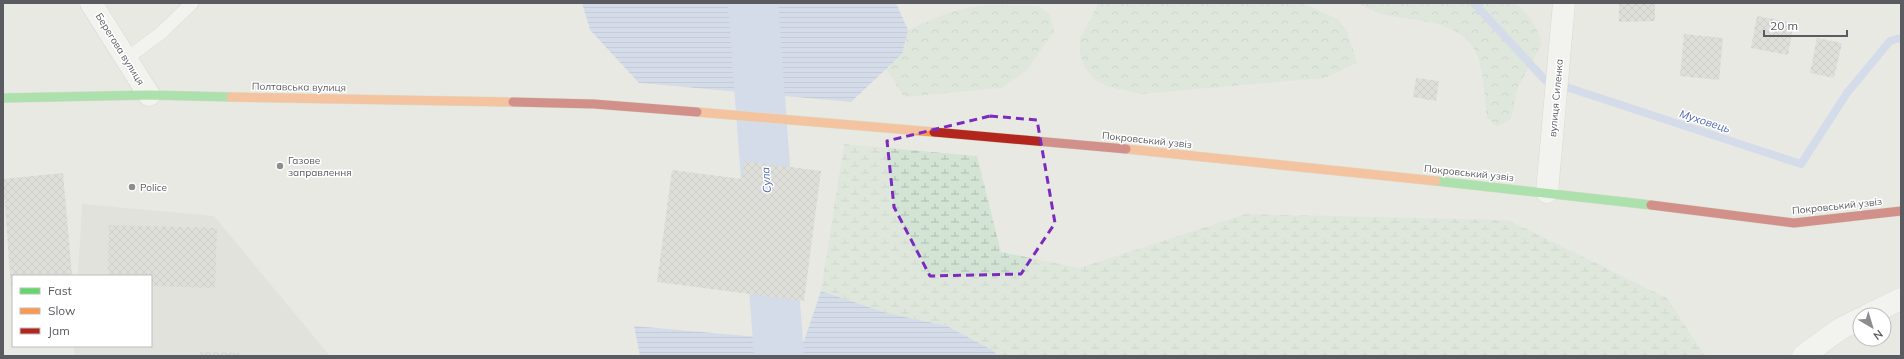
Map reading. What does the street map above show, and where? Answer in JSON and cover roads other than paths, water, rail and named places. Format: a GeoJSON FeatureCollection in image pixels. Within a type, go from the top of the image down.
{"type":"FeatureCollection","features":[{"type":"Feature","properties":{"kind":"main road","name":"Полтавська вулиця"},"geometry":{"type":"LineString","coordinates":[[3,98],[149,95],[594,104],[1035,140]]}},
{"type":"Feature","properties":{"kind":"main road","name":"Покровський узвіз"},"geometry":{"type":"LineString","coordinates":[[1035,140],[1547,192],[1794,223],[1901,211]]}},
{"type":"Feature","properties":{"kind":"street","name":"Берегова вулиця"},"geometry":{"type":"LineString","coordinates":[[91,3],[149,95]]}},
{"type":"Feature","properties":{"kind":"street","name":"вулиця Силенка"},"geometry":{"type":"LineString","coordinates":[[1547,192],[1564,3]]}},
{"type":"Feature","properties":{"kind":"street"},"geometry":{"type":"LineString","coordinates":[[1884,307],[1901,299]]}},
{"type":"Feature","properties":{"kind":"street"},"geometry":{"type":"LineString","coordinates":[[1803,356],[1840,329],[1852,323]]}},
{"type":"Feature","properties":{"kind":"lane"},"geometry":{"type":"LineString","coordinates":[[126,59],[161,33],[192,3]]}},
{"type":"Feature","properties":{"kind":"water"},"geometry":{"type":"Polygon","coordinates":[[[582,3],[896,3],[908,30],[902,54],[851,102],[639,83],[590,30],[582,3]]]}},
{"type":"Feature","properties":{"kind":"water"},"geometry":{"type":"Polygon","coordinates":[[[821,291],[887,313],[947,326],[994,351],[997,356],[640,356],[634,326],[804,341],[821,291]]]}},
{"type":"Feature","properties":{"kind":"waterway","name":"Сула"},"geometry":{"type":"LineString","coordinates":[[753,3],[779,356]]}},
{"type":"Feature","properties":{"kind":"waterway","name":"Муховець"},"geometry":{"type":"LineString","coordinates":[[1474,3],[1545,80],[1801,164],[1847,93],[1890,41],[1901,38]]}},
{"type":"Feature","properties":{"kind":"place","name":"Газове заправлення"},"geometry":{"type":"Point","coordinates":[280,166]}},
{"type":"Feature","properties":{"kind":"place","name":"Police"},"geometry":{"type":"Point","coordinates":[132,187]}}]}
